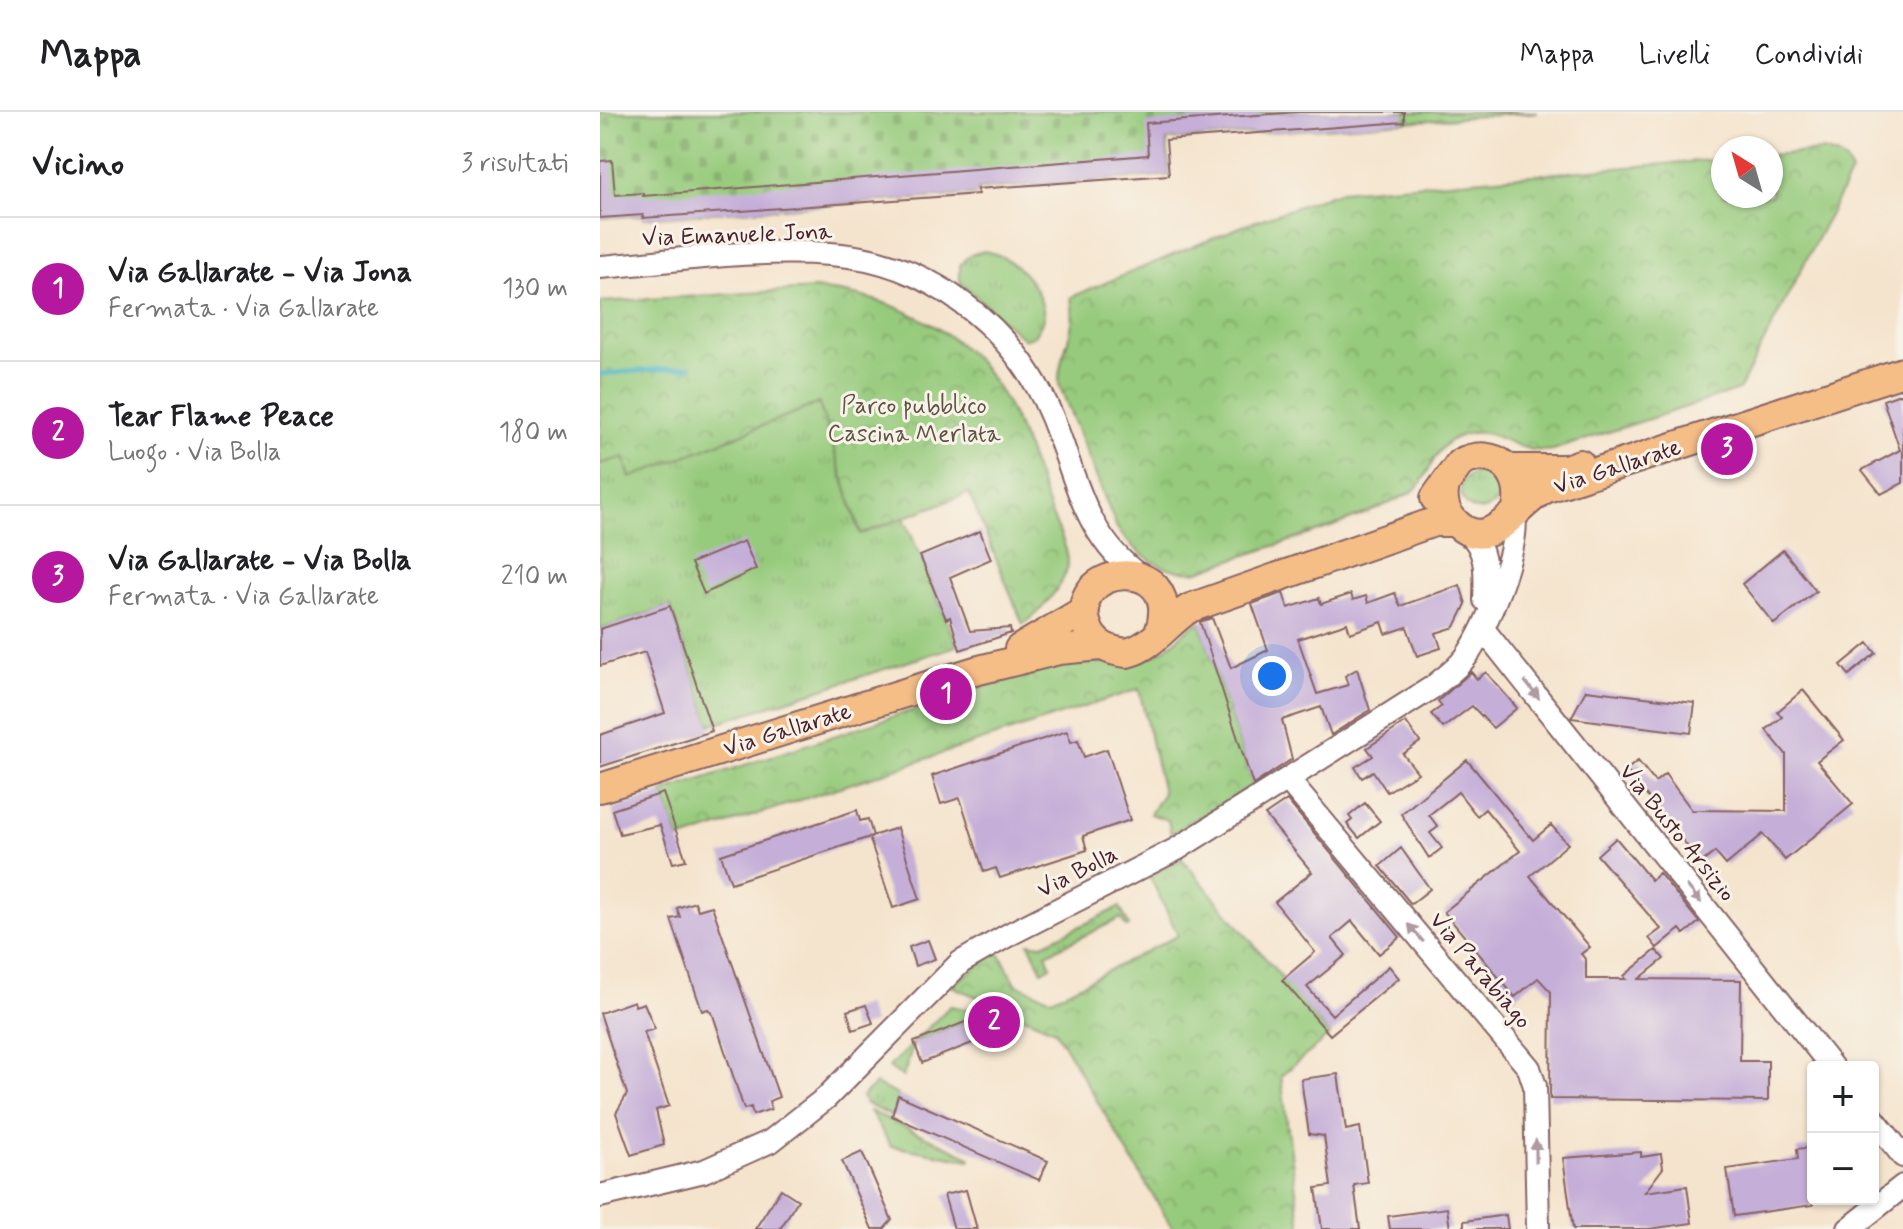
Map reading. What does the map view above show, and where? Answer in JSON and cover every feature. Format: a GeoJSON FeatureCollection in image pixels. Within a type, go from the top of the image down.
{"type":"FeatureCollection","features":[{"type":"Feature","properties":{"kind":"main road","name":"Via Gallarate"},"geometry":{"type":"LineString","coordinates":[[1510,469],[1566,469],[1903,358]]}},
{"type":"Feature","properties":{"kind":"main road","name":"Via Gallarate"},"geometry":{"type":"LineString","coordinates":[[600,788],[975,671],[1059,650],[1101,646],[1127,653],[1152,642],[1160,630],[1190,608],[1434,522],[1494,530],[1547,488],[1903,372]]}},
{"type":"Feature","properties":{"kind":"main road","name":"Via Gallarate"},"geometry":{"type":"LineString","coordinates":[[975,671],[1088,601],[1105,579],[1116,575],[1184,590],[1205,587],[1383,531],[1430,506],[1455,467],[1473,458],[1493,458],[1510,469],[1519,488],[1516,511]]}},
{"type":"Feature","properties":{"kind":"main road"},"geometry":{"type":"LineString","coordinates":[[1445,485],[1445,505],[1461,526]]}},
{"type":"Feature","properties":{"kind":"main road"},"geometry":{"type":"LineString","coordinates":[[1146,581],[1163,606],[1160,630]]}},
{"type":"Feature","properties":{"kind":"main road"},"geometry":{"type":"LineString","coordinates":[[1088,601],[1092,636],[1101,646]]}},
{"type":"Feature","properties":{"kind":"street","name":"Via Emanuele Jona"},"geometry":{"type":"LineString","coordinates":[[600,267],[818,253],[880,263],[921,278],[976,313],[1019,358],[1044,400],[1084,503],[1107,549],[1146,581]]}},
{"type":"Feature","properties":{"kind":"street","name":"Via Emanuele Jona"},"geometry":{"type":"LineString","coordinates":[[1084,503],[1096,556],[1088,601]]}},
{"type":"Feature","properties":{"kind":"street","name":"Via Bolla"},"geometry":{"type":"LineString","coordinates":[[600,1196],[704,1171],[758,1148],[805,1118],[961,962],[1168,855],[1433,687],[1464,659],[1483,629],[1511,548],[1516,511]]}},
{"type":"Feature","properties":{"kind":"street"},"geometry":{"type":"LineString","coordinates":[[1461,526],[1479,542],[1487,564],[1483,629]]}},
{"type":"Feature","properties":{"kind":"street","name":"Via Busto Arsizio"},"geometry":{"type":"LineString","coordinates":[[1483,629],[1827,1061]]}},
{"type":"Feature","properties":{"kind":"street","name":"Via Parabiago"},"geometry":{"type":"LineString","coordinates":[[1288,780],[1529,1068],[1535,1086],[1538,1229]]}},
{"type":"Feature","properties":{"kind":"street"},"geometry":{"type":"LineString","coordinates":[[1879,1126],[1903,1156]]}},
{"type":"Feature","properties":{"kind":"street"},"geometry":{"type":"LineString","coordinates":[[1849,1229],[1903,1186]]}},
{"type":"Feature","properties":{"kind":"green space"},"geometry":{"type":"Polygon","coordinates":[[[600,112],[1537,112],[1167,140],[1169,175],[978,189],[978,194],[643,218],[643,215],[600,218],[600,112]]]}},
{"type":"Feature","properties":{"kind":"green space"},"geometry":{"type":"Polygon","coordinates":[[[1822,151],[1844,160],[1851,173],[1739,390],[1553,450],[1528,449],[1481,432],[1457,437],[1439,452],[1423,480],[1408,494],[1330,527],[1196,572],[1172,569],[1151,560],[1132,546],[1117,528],[1059,384],[1061,362],[1072,323],[1071,297],[1245,225],[1341,191],[1711,160],[1711,208],[1783,208],[1783,154],[1822,151]]]}},
{"type":"Feature","properties":{"kind":"green space"},"geometry":{"type":"Polygon","coordinates":[[[984,251],[1006,259],[1033,285],[1044,319],[1034,336],[1024,339],[960,282],[960,265],[970,255],[984,251]]]}},
{"type":"Feature","properties":{"kind":"green space","name":"Parco pubblico Cascina Merlata"},"geometry":{"type":"Polygon","coordinates":[[[815,289],[876,300],[914,315],[966,350],[996,385],[1026,446],[1064,543],[1068,563],[1057,588],[1023,624],[969,493],[861,534],[819,403],[630,478],[624,457],[600,464],[600,302],[815,289]]]}},
{"type":"Feature","properties":{"kind":"green space"},"geometry":{"type":"Polygon","coordinates":[[[819,403],[860,533],[904,517],[957,646],[710,725],[670,606],[600,629],[600,464],[624,456],[631,477],[819,403]]]}},
{"type":"Feature","properties":{"kind":"green space"},"geometry":{"type":"Polygon","coordinates":[[[1480,472],[1494,477],[1499,491],[1494,505],[1480,510],[1466,505],[1461,491],[1466,477],[1480,472]]]}},
{"type":"Feature","properties":{"kind":"green space"},"geometry":{"type":"Polygon","coordinates":[[[1200,622],[1253,785],[1171,834],[1168,820],[1150,814],[1163,793],[1139,689],[679,840],[663,793],[671,789],[1072,658],[1119,663],[1142,661],[1165,649],[1200,622]]]}},
{"type":"Feature","properties":{"kind":"green space"},"geometry":{"type":"Polygon","coordinates":[[[1182,859],[1330,1035],[1281,1076],[1301,1229],[1173,1229],[1055,1030],[951,986],[998,951],[1017,985],[1052,999],[1173,938],[1178,935],[1149,875],[1182,859]]]}},
{"type":"Feature","properties":{"kind":"green space"},"geometry":{"type":"Polygon","coordinates":[[[1120,907],[1129,926],[1126,927],[1121,918],[1046,954],[1051,966],[1042,971],[1029,943],[1041,945],[1120,907]]]}},
{"type":"Feature","properties":{"kind":"green space"},"geometry":{"type":"Polygon","coordinates":[[[950,1006],[988,1013],[914,1042],[950,1006]]]}},
{"type":"Feature","properties":{"kind":"green space"},"geometry":{"type":"Polygon","coordinates":[[[914,1042],[903,1077],[889,1067],[914,1042]]]}},
{"type":"Feature","properties":{"kind":"green space"},"geometry":{"type":"Polygon","coordinates":[[[875,1084],[898,1095],[892,1116],[866,1104],[862,1097],[875,1084]]]}},
{"type":"Feature","properties":{"kind":"green space"},"geometry":{"type":"Polygon","coordinates":[[[870,1111],[970,1157],[970,1160],[891,1146],[870,1111]]]}},
{"type":"Feature","properties":{"kind":"building"},"geometry":{"type":"Polygon","coordinates":[[[1299,112],[1404,112],[1404,122],[1166,140],[1169,175],[977,189],[978,194],[643,218],[643,215],[600,218],[600,161],[612,160],[615,195],[643,193],[643,196],[1148,155],[1146,123],[1299,112]]]}},
{"type":"Feature","properties":{"kind":"building"},"geometry":{"type":"Polygon","coordinates":[[[1903,393],[1903,483],[1881,494],[1862,470],[1900,450],[1883,400],[1903,393]]]}},
{"type":"Feature","properties":{"kind":"building"},"geometry":{"type":"Polygon","coordinates":[[[980,531],[991,559],[950,577],[970,631],[1010,628],[1011,633],[960,650],[950,617],[946,619],[920,556],[980,531]]]}},
{"type":"Feature","properties":{"kind":"building"},"geometry":{"type":"Polygon","coordinates":[[[744,541],[756,569],[704,594],[691,563],[744,541]]]}},
{"type":"Feature","properties":{"kind":"building"},"geometry":{"type":"Polygon","coordinates":[[[1783,550],[1816,591],[1774,624],[1742,584],[1783,550]]]}},
{"type":"Feature","properties":{"kind":"building"},"geometry":{"type":"Polygon","coordinates":[[[1460,585],[1466,604],[1455,627],[1436,633],[1441,648],[1417,656],[1407,627],[1386,634],[1382,622],[1350,633],[1347,623],[1298,639],[1317,694],[1348,685],[1345,676],[1357,669],[1370,710],[1331,735],[1321,707],[1282,720],[1292,759],[1253,785],[1200,622],[1212,618],[1231,668],[1268,650],[1252,604],[1283,593],[1288,608],[1319,598],[1321,604],[1351,594],[1353,600],[1366,596],[1368,603],[1395,593],[1400,606],[1460,585]]]}},
{"type":"Feature","properties":{"kind":"building"},"geometry":{"type":"Polygon","coordinates":[[[670,606],[712,731],[600,767],[600,735],[665,713],[645,652],[600,666],[600,629],[670,606]]]}},
{"type":"Feature","properties":{"kind":"building"},"geometry":{"type":"Polygon","coordinates":[[[1868,643],[1876,653],[1849,675],[1841,665],[1868,643]]]}},
{"type":"Feature","properties":{"kind":"building"},"geometry":{"type":"Polygon","coordinates":[[[1471,672],[1477,679],[1486,672],[1517,708],[1493,728],[1472,706],[1443,728],[1431,714],[1442,706],[1438,701],[1471,672]]]}},
{"type":"Feature","properties":{"kind":"building"},"geometry":{"type":"Polygon","coordinates":[[[1586,690],[1695,703],[1691,733],[1571,718],[1586,690]]]}},
{"type":"Feature","properties":{"kind":"building"},"geometry":{"type":"Polygon","coordinates":[[[1803,690],[1844,740],[1817,761],[1853,804],[1785,860],[1763,834],[1726,865],[1715,852],[1701,863],[1626,770],[1638,761],[1655,782],[1665,774],[1692,810],[1786,811],[1786,754],[1766,730],[1782,717],[1777,712],[1803,690]]]}},
{"type":"Feature","properties":{"kind":"building"},"geometry":{"type":"Polygon","coordinates":[[[1406,722],[1420,742],[1403,754],[1418,773],[1387,792],[1373,771],[1362,778],[1355,767],[1373,756],[1367,748],[1406,722]]]}},
{"type":"Feature","properties":{"kind":"building"},"geometry":{"type":"Polygon","coordinates":[[[1067,731],[1071,742],[1078,740],[1084,757],[1107,749],[1130,820],[1083,836],[1087,850],[1000,878],[996,868],[984,872],[960,798],[941,804],[932,776],[1067,731]]]}},
{"type":"Feature","properties":{"kind":"building"},"geometry":{"type":"Polygon","coordinates":[[[1467,760],[1533,840],[1551,825],[1568,844],[1530,876],[1590,947],[1581,954],[1586,960],[1586,979],[1626,979],[1624,976],[1656,950],[1664,959],[1639,979],[1741,980],[1740,1061],[1768,1061],[1768,1101],[1550,1099],[1551,992],[1538,978],[1515,997],[1444,912],[1520,851],[1485,809],[1477,816],[1458,792],[1429,815],[1438,827],[1430,833],[1442,848],[1429,858],[1401,814],[1467,760]]]}},
{"type":"Feature","properties":{"kind":"building"},"geometry":{"type":"Polygon","coordinates":[[[663,793],[686,860],[673,863],[660,825],[620,834],[612,810],[663,793]]]}},
{"type":"Feature","properties":{"kind":"building"},"geometry":{"type":"Polygon","coordinates":[[[1287,800],[1400,937],[1379,954],[1352,921],[1332,938],[1346,955],[1307,987],[1332,1015],[1389,966],[1399,978],[1330,1035],[1282,980],[1315,952],[1275,902],[1312,872],[1265,815],[1287,800]]]}},
{"type":"Feature","properties":{"kind":"building"},"geometry":{"type":"Polygon","coordinates":[[[1365,803],[1380,821],[1359,838],[1347,824],[1352,820],[1349,816],[1365,803]]]}},
{"type":"Feature","properties":{"kind":"building"},"geometry":{"type":"Polygon","coordinates":[[[857,810],[860,821],[868,819],[873,836],[731,883],[721,855],[857,810]]]}},
{"type":"Feature","properties":{"kind":"building"},"geometry":{"type":"Polygon","coordinates":[[[897,828],[920,899],[893,908],[869,837],[897,828]]]}},
{"type":"Feature","properties":{"kind":"building"},"geometry":{"type":"Polygon","coordinates":[[[1616,838],[1651,880],[1659,873],[1699,922],[1684,934],[1680,929],[1657,948],[1649,938],[1661,929],[1597,855],[1616,838]]]}},
{"type":"Feature","properties":{"kind":"building"},"geometry":{"type":"Polygon","coordinates":[[[1401,848],[1430,889],[1411,904],[1380,866],[1401,848]]]}},
{"type":"Feature","properties":{"kind":"building"},"geometry":{"type":"Polygon","coordinates":[[[695,902],[698,910],[712,906],[779,1097],[769,1101],[771,1109],[753,1115],[751,1107],[744,1109],[713,1015],[708,1009],[702,1011],[671,919],[680,917],[677,908],[695,902]]]}},
{"type":"Feature","properties":{"kind":"building"},"geometry":{"type":"Polygon","coordinates":[[[928,940],[935,959],[915,966],[909,947],[928,940]]]}},
{"type":"Feature","properties":{"kind":"building"},"geometry":{"type":"Polygon","coordinates":[[[634,1001],[635,1006],[644,1003],[655,1029],[644,1032],[669,1106],[656,1110],[664,1145],[631,1155],[616,1113],[627,1094],[600,1013],[634,1001]]]}},
{"type":"Feature","properties":{"kind":"building"},"geometry":{"type":"Polygon","coordinates":[[[866,1005],[873,1023],[853,1030],[847,1011],[866,1005]]]}},
{"type":"Feature","properties":{"kind":"building"},"geometry":{"type":"Polygon","coordinates":[[[988,1013],[1000,1032],[922,1063],[914,1042],[988,1013]]]}},
{"type":"Feature","properties":{"kind":"building"},"geometry":{"type":"Polygon","coordinates":[[[1338,1074],[1346,1130],[1360,1127],[1368,1183],[1354,1185],[1360,1229],[1322,1229],[1316,1188],[1331,1186],[1324,1136],[1309,1134],[1301,1079],[1338,1074]]]}},
{"type":"Feature","properties":{"kind":"building"},"geometry":{"type":"Polygon","coordinates":[[[898,1095],[1048,1161],[1039,1180],[892,1116],[898,1095]]]}},
{"type":"Feature","properties":{"kind":"building"},"geometry":{"type":"Polygon","coordinates":[[[1807,1148],[1807,1205],[1813,1205],[1734,1216],[1727,1169],[1798,1159],[1797,1149],[1807,1148]]]}},
{"type":"Feature","properties":{"kind":"building"},"geometry":{"type":"Polygon","coordinates":[[[862,1152],[892,1220],[884,1229],[872,1229],[842,1161],[862,1152]]]}},
{"type":"Feature","properties":{"kind":"building"},"geometry":{"type":"Polygon","coordinates":[[[1641,1152],[1641,1157],[1661,1154],[1663,1168],[1645,1192],[1687,1186],[1692,1223],[1649,1229],[1573,1229],[1563,1158],[1641,1152]]]}},
{"type":"Feature","properties":{"kind":"building"},"geometry":{"type":"Polygon","coordinates":[[[781,1189],[798,1200],[780,1229],[755,1229],[781,1189]]]}},
{"type":"Feature","properties":{"kind":"building"},"geometry":{"type":"Polygon","coordinates":[[[966,1190],[977,1229],[954,1229],[944,1195],[966,1190]]]}},
{"type":"Feature","properties":{"kind":"building"},"geometry":{"type":"Polygon","coordinates":[[[1447,1208],[1450,1229],[1390,1229],[1388,1216],[1447,1208]]]}},
{"type":"Feature","properties":{"kind":"building"},"geometry":{"type":"Polygon","coordinates":[[[1506,1215],[1508,1229],[1464,1229],[1464,1221],[1506,1215]]]}},
{"type":"Feature","properties":{"kind":"waterway"},"geometry":{"type":"LineString","coordinates":[[600,374],[691,367]]}},
{"type":"Feature","properties":{"kind":"place","name":"Via Gallarate - Via Bolla"},"geometry":{"type":"Point","coordinates":[1727,449]}},
{"type":"Feature","properties":{"kind":"place","name":"Via Gallarate - Via Jona"},"geometry":{"type":"Point","coordinates":[946,694]}},
{"type":"Feature","properties":{"kind":"place","name":"Tear Flame Peace"},"geometry":{"type":"Point","coordinates":[994,1022]}}]}
